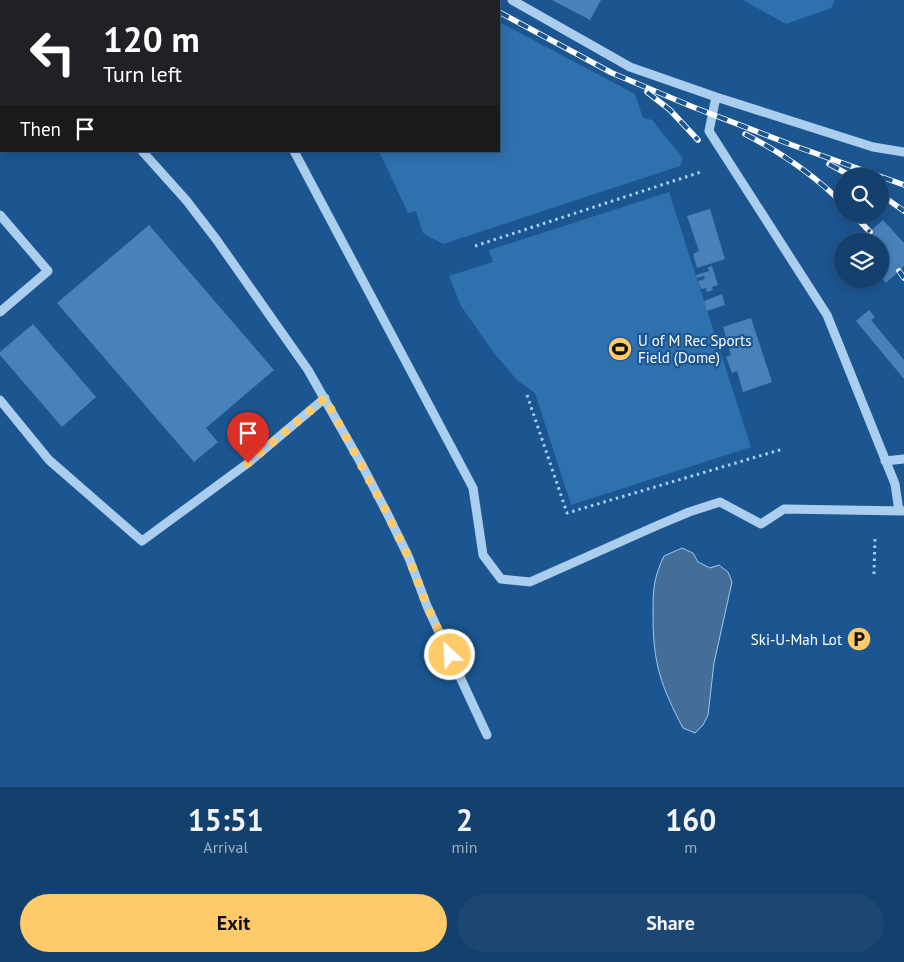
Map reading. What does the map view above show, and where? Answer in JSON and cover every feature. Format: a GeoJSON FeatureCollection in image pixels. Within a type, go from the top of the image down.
{"type":"FeatureCollection","features":[{"type":"Feature","properties":{"kind":"street"},"geometry":{"type":"LineString","coordinates":[[512,0],[630,67],[716,97],[873,147],[904,152]]}},
{"type":"Feature","properties":{"kind":"street"},"geometry":{"type":"LineString","coordinates":[[295,152],[473,488],[483,555],[501,579],[530,582],[689,512],[720,502],[761,524],[784,509],[902,511],[895,484],[827,315],[709,131],[716,97]]}},
{"type":"Feature","properties":{"kind":"street"},"geometry":{"type":"LineString","coordinates":[[143,152],[186,200],[216,238],[279,327],[325,398],[362,465],[409,558],[427,606],[487,735]]}},
{"type":"Feature","properties":{"kind":"street"},"geometry":{"type":"LineString","coordinates":[[0,215],[48,271],[0,312]]}},
{"type":"Feature","properties":{"kind":"street"},"geometry":{"type":"LineString","coordinates":[[0,400],[50,460],[142,540],[248,463],[325,398]]}},
{"type":"Feature","properties":{"kind":"street"},"geometry":{"type":"LineString","coordinates":[[885,460],[904,459]]}},
{"type":"Feature","properties":{"kind":"path"},"geometry":{"type":"LineString","coordinates":[[474,246],[701,172]]}},
{"type":"Feature","properties":{"kind":"path"},"geometry":{"type":"LineString","coordinates":[[527,394],[566,513],[783,449]]}},
{"type":"Feature","properties":{"kind":"path"},"geometry":{"type":"LineString","coordinates":[[874,574],[875,536]]}},
{"type":"Feature","properties":{"kind":"shaded area"},"geometry":{"type":"Polygon","coordinates":[[[743,0],[835,0],[831,8],[786,24],[743,0]]]}},
{"type":"Feature","properties":{"kind":"shaded area"},"geometry":{"type":"Polygon","coordinates":[[[500,23],[635,94],[643,118],[652,120],[683,158],[680,166],[443,244],[423,233],[416,211],[408,213],[379,152],[500,152],[500,23]]]}},
{"type":"Feature","properties":{"kind":"shaded area","name":"U of M Rec Sports Field (Dome)"},"geometry":{"type":"Polygon","coordinates":[[[669,192],[751,447],[571,505],[535,393],[517,380],[494,353],[461,306],[449,276],[493,262],[489,250],[669,192]]]}},
{"type":"Feature","properties":{"kind":"shaded area"},"geometry":{"type":"Polygon","coordinates":[[[682,548],[693,553],[698,562],[710,568],[719,565],[728,572],[732,582],[714,663],[708,715],[703,725],[695,733],[683,728],[669,700],[660,674],[653,632],[654,592],[658,572],[664,556],[682,548]]]}},
{"type":"Feature","properties":{"kind":"building"},"geometry":{"type":"Polygon","coordinates":[[[552,0],[601,0],[590,20],[552,0]]]}},
{"type":"Feature","properties":{"kind":"building"},"geometry":{"type":"Polygon","coordinates":[[[710,209],[725,259],[697,268],[693,254],[699,251],[687,216],[710,209]]]}},
{"type":"Feature","properties":{"kind":"building"},"geometry":{"type":"Polygon","coordinates":[[[880,223],[886,223],[904,243],[904,266],[889,280],[889,233],[868,233],[880,223]]]}},
{"type":"Feature","properties":{"kind":"building"},"geometry":{"type":"Polygon","coordinates":[[[149,225],[274,370],[206,428],[218,442],[194,462],[57,303],[149,225]]]}},
{"type":"Feature","properties":{"kind":"building"},"geometry":{"type":"Polygon","coordinates":[[[712,266],[718,285],[712,287],[713,290],[707,292],[706,288],[701,289],[698,281],[705,279],[704,276],[697,278],[696,275],[709,271],[708,267],[712,266]]]}},
{"type":"Feature","properties":{"kind":"building"},"geometry":{"type":"Polygon","coordinates":[[[722,294],[725,305],[707,311],[704,301],[722,294]]]}},
{"type":"Feature","properties":{"kind":"building"},"geometry":{"type":"Polygon","coordinates":[[[869,310],[875,317],[871,320],[904,360],[904,379],[856,321],[869,310]]]}},
{"type":"Feature","properties":{"kind":"building"},"geometry":{"type":"Polygon","coordinates":[[[751,318],[772,382],[743,392],[737,371],[732,373],[726,357],[731,355],[723,327],[751,318]]]}},
{"type":"Feature","properties":{"kind":"building"},"geometry":{"type":"Polygon","coordinates":[[[33,324],[96,397],[62,427],[0,355],[0,352],[33,324]]]}},
{"type":"Feature","properties":{"kind":"railway"},"geometry":{"type":"LineString","coordinates":[[500,13],[612,73],[792,145],[904,185]]}},
{"type":"Feature","properties":{"kind":"railway"},"geometry":{"type":"LineString","coordinates":[[647,92],[670,110],[698,140]]}},
{"type":"Feature","properties":{"kind":"railway"},"geometry":{"type":"LineString","coordinates":[[745,134],[771,148],[796,165],[834,196]]}},
{"type":"Feature","properties":{"kind":"railway"},"geometry":{"type":"LineString","coordinates":[[829,164],[836,168]]}},
{"type":"Feature","properties":{"kind":"railway"},"geometry":{"type":"LineString","coordinates":[[889,200],[904,211]]}},
{"type":"Feature","properties":{"kind":"railway"},"geometry":{"type":"LineString","coordinates":[[862,223],[870,232]]}},
{"type":"Feature","properties":{"kind":"railway"},"geometry":{"type":"LineString","coordinates":[[899,271],[904,278]]}},
{"type":"Feature","properties":{"kind":"place","name":"U of M Rec Sports Field (Dome)"},"geometry":{"type":"Point","coordinates":[620,349]}},
{"type":"Feature","properties":{"kind":"place","name":"Ski-U-Mah Lot"},"geometry":{"type":"Point","coordinates":[859,639]}},
{"type":"Feature","properties":{"kind":"route"},"geometry":{"type":"LineString","coordinates":[[248,463],[325,398],[362,465],[409,558],[427,606],[450,655]]}}]}
